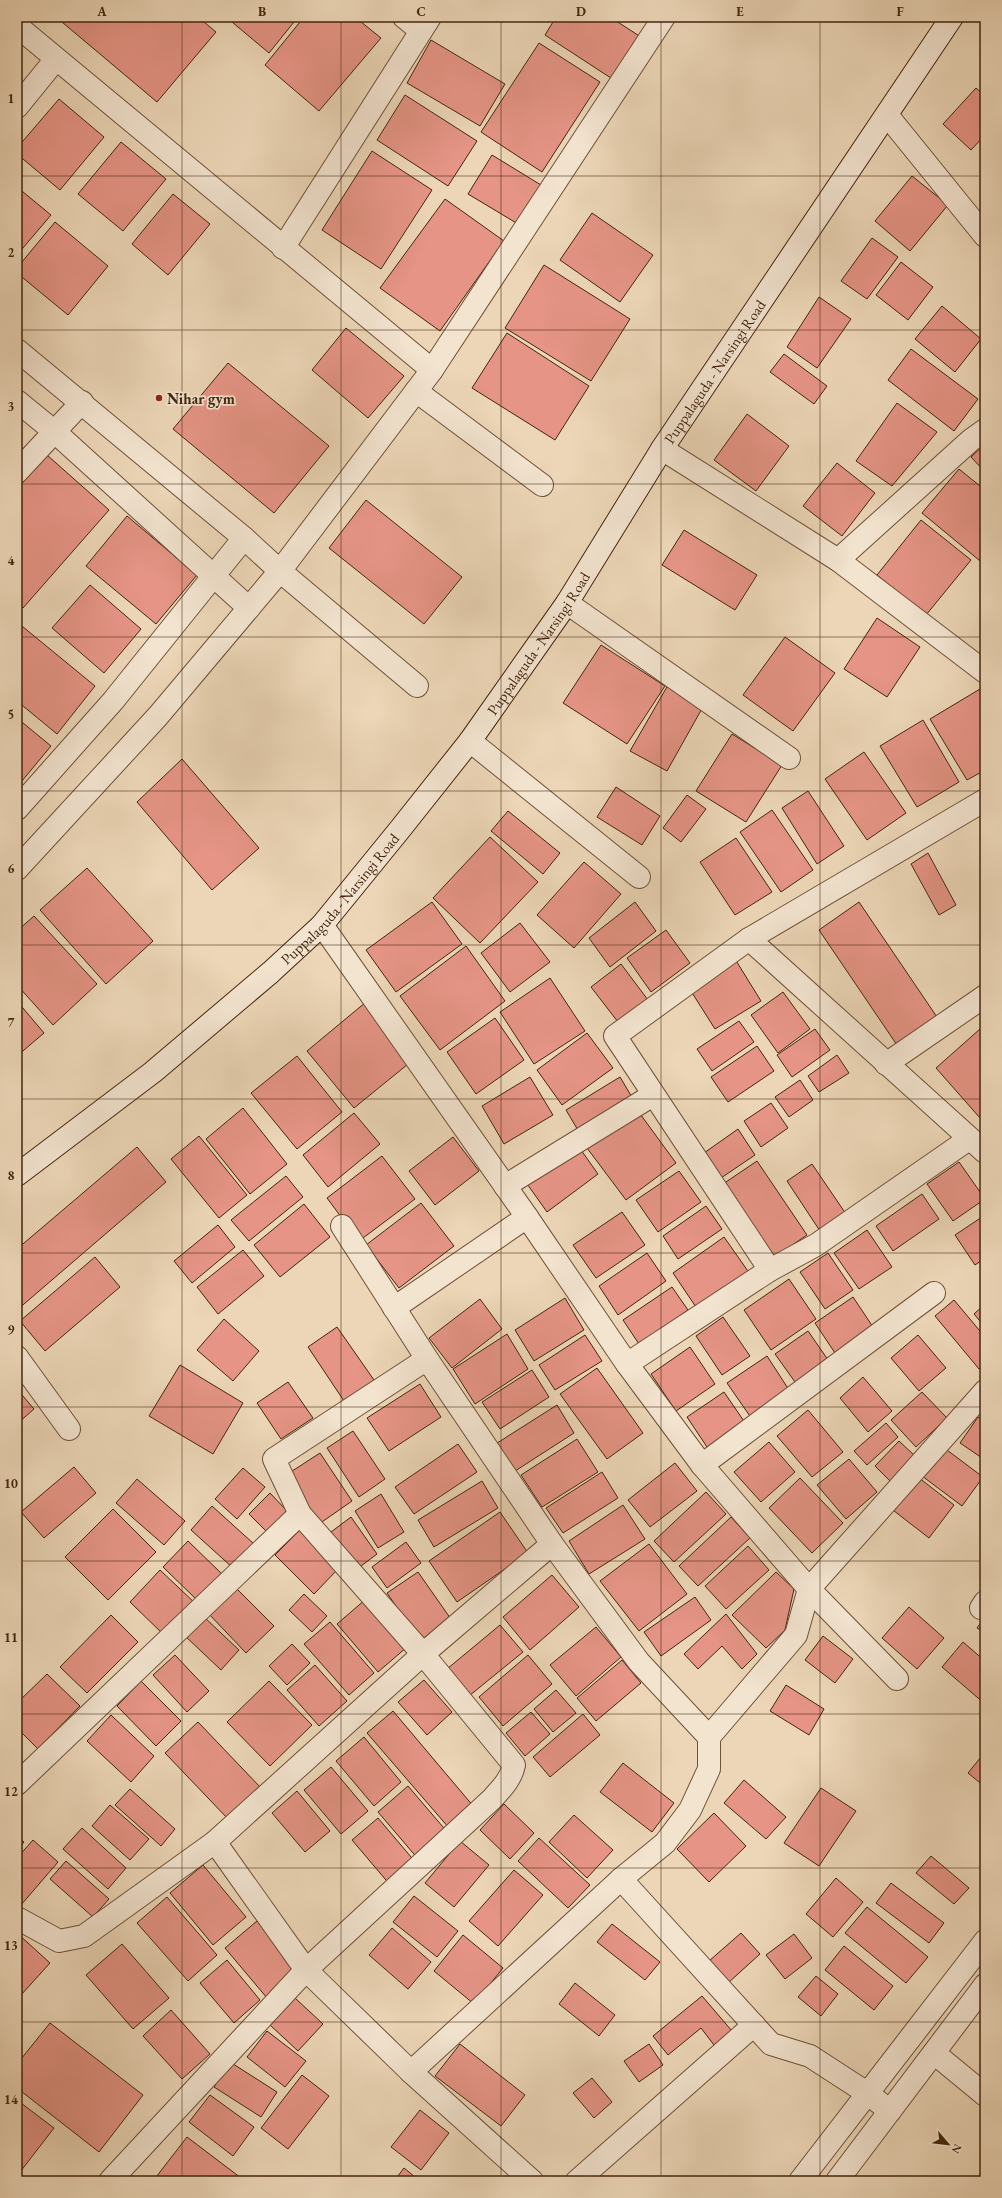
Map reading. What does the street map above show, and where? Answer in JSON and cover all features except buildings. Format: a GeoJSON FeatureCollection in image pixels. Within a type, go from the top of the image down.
{"type":"FeatureCollection","features":[{"type":"Feature","properties":{"kind":"street"},"geometry":{"type":"LineString","coordinates":[[17,869],[158,716],[280,571],[432,370],[664,17]]}},
{"type":"Feature","properties":{"kind":"street","name":"Puppalaguda - Narsingi Road"},"geometry":{"type":"LineString","coordinates":[[17,1175],[153,1072],[271,972],[322,925],[470,740],[567,603],[662,449],[952,17]]}},
{"type":"Feature","properties":{"kind":"street"},"geometry":{"type":"LineString","coordinates":[[283,248],[418,22]]}},
{"type":"Feature","properties":{"kind":"street"},"geometry":{"type":"LineString","coordinates":[[17,26],[432,370]]}},
{"type":"Feature","properties":{"kind":"street"},"geometry":{"type":"LineString","coordinates":[[17,107],[56,59]]}},
{"type":"Feature","properties":{"kind":"street"},"geometry":{"type":"LineString","coordinates":[[887,115],[985,236]]}},
{"type":"Feature","properties":{"kind":"street"},"geometry":{"type":"LineString","coordinates":[[17,350],[82,402],[244,538],[280,571],[417,686]]}},
{"type":"Feature","properties":{"kind":"street"},"geometry":{"type":"LineString","coordinates":[[416,391],[542,485]]}},
{"type":"Feature","properties":{"kind":"street"},"geometry":{"type":"LineString","coordinates":[[17,401],[55,432],[249,608]]}},
{"type":"Feature","properties":{"kind":"street"},"geometry":{"type":"LineString","coordinates":[[17,472],[82,402]]}},
{"type":"Feature","properties":{"kind":"street"},"geometry":{"type":"LineString","coordinates":[[838,560],[985,430]]}},
{"type":"Feature","properties":{"kind":"street"},"geometry":{"type":"LineString","coordinates":[[662,449],[838,560],[985,672]]}},
{"type":"Feature","properties":{"kind":"street"},"geometry":{"type":"LineString","coordinates":[[17,809],[113,701],[215,576],[244,538]]}},
{"type":"Feature","properties":{"kind":"street"},"geometry":{"type":"LineString","coordinates":[[567,603],[789,758]]}},
{"type":"Feature","properties":{"kind":"street"},"geometry":{"type":"LineString","coordinates":[[470,740],[639,877]]}},
{"type":"Feature","properties":{"kind":"street"},"geometry":{"type":"LineString","coordinates":[[770,1270],[615,1036],[749,939],[985,800]]}},
{"type":"Feature","properties":{"kind":"street"},"geometry":{"type":"LineString","coordinates":[[322,925],[527,1216],[627,1364],[702,1466],[809,1589],[897,1679]]}},
{"type":"Feature","properties":{"kind":"street"},"geometry":{"type":"LineString","coordinates":[[627,1364],[770,1270],[816,1245],[977,1146],[749,939]]}},
{"type":"Feature","properties":{"kind":"street"},"geometry":{"type":"LineString","coordinates":[[886,1064],[985,996]]}},
{"type":"Feature","properties":{"kind":"street"},"geometry":{"type":"LineString","coordinates":[[505,1186],[654,1095]]}},
{"type":"Feature","properties":{"kind":"street"},"geometry":{"type":"LineString","coordinates":[[394,1308],[527,1216]]}},
{"type":"Feature","properties":{"kind":"street"},"geometry":{"type":"LineString","coordinates":[[342,1226],[427,1359],[552,1544],[639,1662],[709,1737]]}},
{"type":"Feature","properties":{"kind":"street"},"geometry":{"type":"LineString","coordinates":[[702,1466],[934,1293]]}},
{"type":"Feature","properties":{"kind":"street"},"geometry":{"type":"LineString","coordinates":[[17,1357],[69,1429]]}},
{"type":"Feature","properties":{"kind":"street"},"geometry":{"type":"LineString","coordinates":[[110,2181],[306,1970],[492,1799],[507,1782],[513,1772],[514,1765],[423,1654],[300,1514],[274,1460],[427,1359]]}},
{"type":"Feature","properties":{"kind":"street"},"geometry":{"type":"LineString","coordinates":[[411,2072],[621,1879],[665,1842],[690,1810],[709,1769],[709,1737],[796,1635],[809,1589],[985,1391]]}},
{"type":"Feature","properties":{"kind":"street"},"geometry":{"type":"LineString","coordinates":[[17,1784],[300,1514]]}},
{"type":"Feature","properties":{"kind":"street"},"geometry":{"type":"LineString","coordinates":[[17,1918],[59,1941],[84,1936],[215,1842],[423,1654],[552,1544]]}},
{"type":"Feature","properties":{"kind":"street"},"geometry":{"type":"LineString","coordinates":[[215,1842],[306,1970],[411,2072],[532,2181]]}},
{"type":"Feature","properties":{"kind":"street"},"geometry":{"type":"LineString","coordinates":[[621,1879],[772,2044],[810,2056],[867,2093],[890,2111]]}},
{"type":"Feature","properties":{"kind":"street"},"geometry":{"type":"LineString","coordinates":[[800,2181],[985,1941]]}},
{"type":"Feature","properties":{"kind":"street"},"geometry":{"type":"LineString","coordinates":[[837,2181],[985,1985]]}},
{"type":"Feature","properties":{"kind":"street"},"geometry":{"type":"LineString","coordinates":[[577,2181],[754,2025]]}},
{"type":"Feature","properties":{"kind":"street"},"geometry":{"type":"LineString","coordinates":[[934,2053],[985,2095]]}},
{"type":"Feature","properties":{"kind":"place","name":"Nihar gym"},"geometry":{"type":"Point","coordinates":[159,398]}}]}
